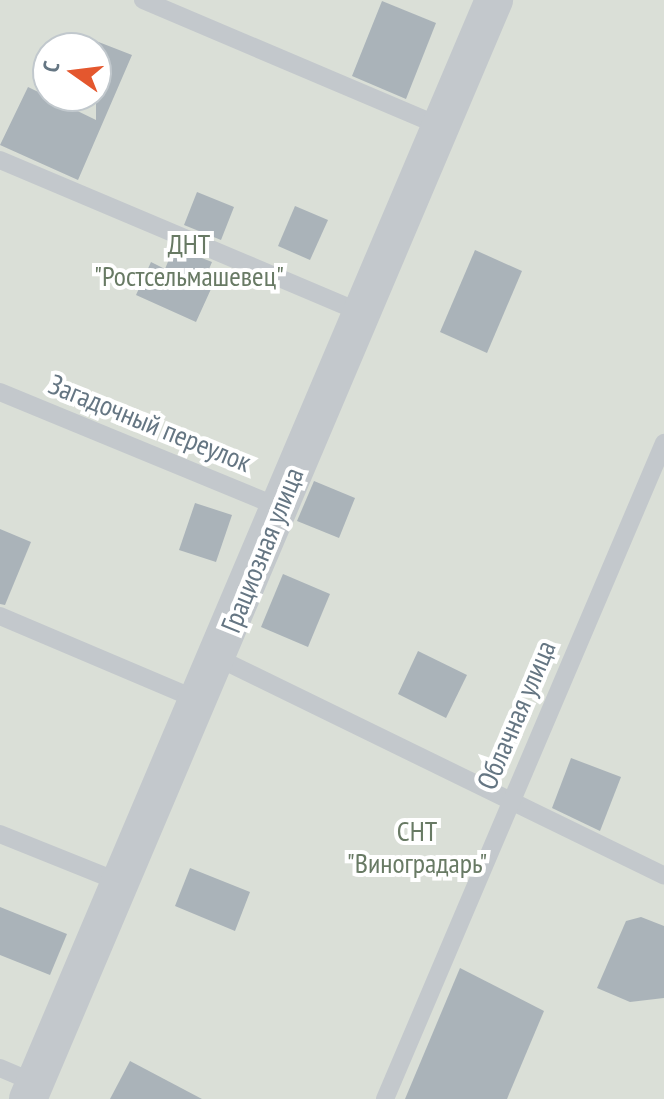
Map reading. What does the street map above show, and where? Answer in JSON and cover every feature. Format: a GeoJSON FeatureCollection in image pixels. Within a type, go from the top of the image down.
{"type":"FeatureCollection","features":[{"type":"Feature","properties":{"kind":"street","name":"Грациозная улица"},"geometry":{"type":"LineString","coordinates":[[32,1091],[201,701],[279,507],[494,0]]}},
{"type":"Feature","properties":{"kind":"lane"},"geometry":{"type":"LineString","coordinates":[[143,0],[442,127]]}},
{"type":"Feature","properties":{"kind":"lane"},"geometry":{"type":"LineString","coordinates":[[0,160],[362,313]]}},
{"type":"Feature","properties":{"kind":"lane","name":"Загадочный переулок"},"geometry":{"type":"LineString","coordinates":[[0,392],[279,507]]}},
{"type":"Feature","properties":{"kind":"lane","name":"Облачная улица"},"geometry":{"type":"LineString","coordinates":[[385,1099],[664,443]]}},
{"type":"Feature","properties":{"kind":"lane"},"geometry":{"type":"LineString","coordinates":[[0,616],[201,701]]}},
{"type":"Feature","properties":{"kind":"lane"},"geometry":{"type":"LineString","coordinates":[[218,658],[664,876]]}},
{"type":"Feature","properties":{"kind":"lane"},"geometry":{"type":"LineString","coordinates":[[0,834],[122,883]]}},
{"type":"Feature","properties":{"kind":"lane"},"geometry":{"type":"LineString","coordinates":[[0,1068],[32,1091]]}},
{"type":"Feature","properties":{"kind":"green space"},"geometry":{"type":"Polygon","coordinates":[[[0,0],[664,0],[664,1099],[0,1099],[0,0]]]}},
{"type":"Feature","properties":{"kind":"building"},"geometry":{"type":"Polygon","coordinates":[[[382,1],[436,23],[406,99],[352,76],[382,1]]]}},
{"type":"Feature","properties":{"kind":"building"},"geometry":{"type":"Polygon","coordinates":[[[112,47],[132,55],[112,101],[112,47]]]}},
{"type":"Feature","properties":{"kind":"building"},"geometry":{"type":"Polygon","coordinates":[[[28,87],[32,89],[32,112],[80,112],[96,120],[96,112],[107,112],[78,180],[0,145],[28,87]]]}},
{"type":"Feature","properties":{"kind":"building"},"geometry":{"type":"Polygon","coordinates":[[[197,192],[234,207],[221,240],[184,225],[197,192]]]}},
{"type":"Feature","properties":{"kind":"building"},"geometry":{"type":"Polygon","coordinates":[[[295,206],[328,220],[310,260],[278,246],[295,206]]]}},
{"type":"Feature","properties":{"kind":"building"},"geometry":{"type":"Polygon","coordinates":[[[174,247],[212,262],[202,286],[211,289],[196,322],[136,295],[151,262],[165,269],[174,247]]]}},
{"type":"Feature","properties":{"kind":"building"},"geometry":{"type":"Polygon","coordinates":[[[475,250],[522,271],[487,353],[440,332],[475,250]]]}},
{"type":"Feature","properties":{"kind":"building"},"geometry":{"type":"Polygon","coordinates":[[[314,481],[355,498],[339,538],[297,521],[314,481]]]}},
{"type":"Feature","properties":{"kind":"building"},"geometry":{"type":"Polygon","coordinates":[[[195,503],[232,515],[216,562],[179,550],[195,503]]]}},
{"type":"Feature","properties":{"kind":"building"},"geometry":{"type":"Polygon","coordinates":[[[0,529],[31,542],[5,605],[0,604],[0,529]]]}},
{"type":"Feature","properties":{"kind":"building"},"geometry":{"type":"Polygon","coordinates":[[[283,574],[330,594],[308,647],[261,627],[283,574]]]}},
{"type":"Feature","properties":{"kind":"building"},"geometry":{"type":"Polygon","coordinates":[[[418,651],[467,675],[446,718],[398,694],[418,651]]]}},
{"type":"Feature","properties":{"kind":"building"},"geometry":{"type":"Polygon","coordinates":[[[571,758],[621,777],[600,831],[552,808],[571,758]]]}},
{"type":"Feature","properties":{"kind":"building"},"geometry":{"type":"Polygon","coordinates":[[[190,868],[250,892],[235,931],[175,906],[190,868]]]}},
{"type":"Feature","properties":{"kind":"building"},"geometry":{"type":"Polygon","coordinates":[[[0,907],[67,934],[50,975],[0,955],[0,907]]]}},
{"type":"Feature","properties":{"kind":"building"},"geometry":{"type":"Polygon","coordinates":[[[641,917],[664,926],[664,998],[630,1002],[597,988],[626,921],[641,917]]]}},
{"type":"Feature","properties":{"kind":"building"},"geometry":{"type":"Polygon","coordinates":[[[460,968],[544,1011],[507,1099],[405,1099],[460,968]]]}},
{"type":"Feature","properties":{"kind":"building"},"geometry":{"type":"Polygon","coordinates":[[[130,1061],[202,1099],[110,1099],[130,1061]]]}},
{"type":"Feature","properties":{"kind":"park label","name":"ДНТ \"Ростсельмашевец\""},"geometry":{"type":"Point","coordinates":[189,260]}},
{"type":"Feature","properties":{"kind":"park label","name":"СНТ \"Виноградарь\""},"geometry":{"type":"Point","coordinates":[417,847]}}]}
